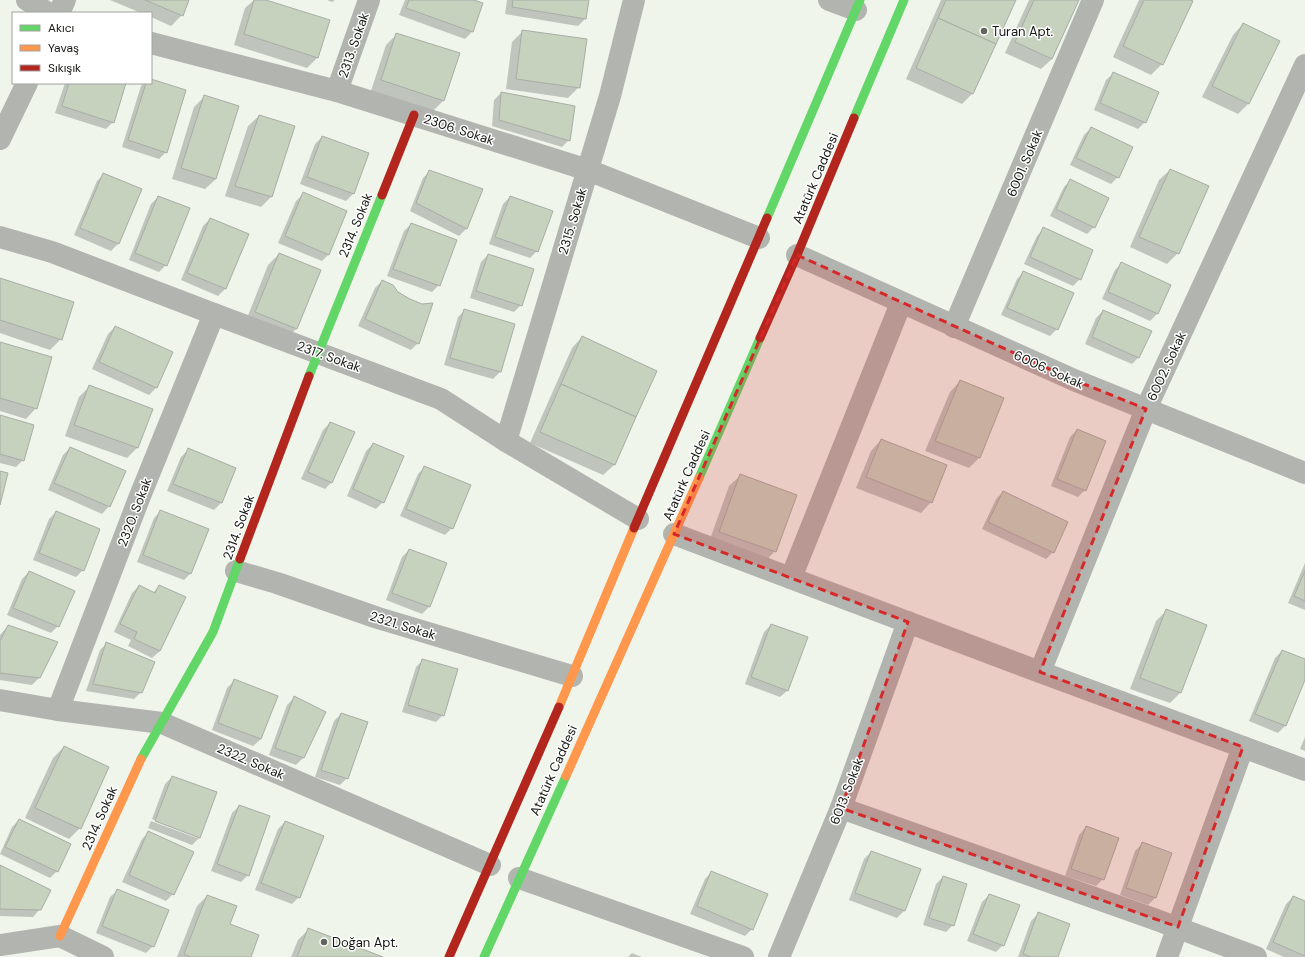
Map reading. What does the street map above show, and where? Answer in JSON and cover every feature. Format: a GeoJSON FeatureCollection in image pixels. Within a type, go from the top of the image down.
{"type":"FeatureCollection","features":[{"type":"Feature","properties":{"kind":"main road","name":"Atatürk Caddesi"},"geometry":{"type":"LineString","coordinates":[[484,957],[797,256],[904,0]]}},
{"type":"Feature","properties":{"kind":"main road","name":"Atatürk Caddesi"},"geometry":{"type":"LineString","coordinates":[[448,957],[490,865],[572,676],[858,5]]}},
{"type":"Feature","properties":{"kind":"main road","name":"2314. Sokak"},"geometry":{"type":"LineString","coordinates":[[60,936],[136,767],[213,632],[318,352],[414,115]]}},
{"type":"Feature","properties":{"kind":"street"},"geometry":{"type":"LineString","coordinates":[[27,0],[46,12]]}},
{"type":"Feature","properties":{"kind":"street"},"geometry":{"type":"LineString","coordinates":[[59,12],[65,0]]}},
{"type":"Feature","properties":{"kind":"street","name":"2313. Sokak"},"geometry":{"type":"LineString","coordinates":[[337,91],[369,0]]}},
{"type":"Feature","properties":{"kind":"street","name":"2315. Sokak"},"geometry":{"type":"LineString","coordinates":[[506,441],[610,96],[634,0]]}},
{"type":"Feature","properties":{"kind":"street"},"geometry":{"type":"LineString","coordinates":[[829,0],[858,5]]}},
{"type":"Feature","properties":{"kind":"street","name":"6001. Sokak"},"geometry":{"type":"LineString","coordinates":[[954,327],[1093,0]]}},
{"type":"Feature","properties":{"kind":"street","name":"2306. Sokak"},"geometry":{"type":"LineString","coordinates":[[152,43],[337,91],[588,170],[759,238]]}},
{"type":"Feature","properties":{"kind":"street","name":"6002. Sokak"},"geometry":{"type":"LineString","coordinates":[[1040,672],[1146,409],[1305,65]]}},
{"type":"Feature","properties":{"kind":"street"},"geometry":{"type":"LineString","coordinates":[[0,139],[27,84]]}},
{"type":"Feature","properties":{"kind":"street","name":"2317. Sokak"},"geometry":{"type":"LineString","coordinates":[[0,237],[52,252],[441,399],[506,441],[638,519]]}},
{"type":"Feature","properties":{"kind":"street","name":"6006. Sokak"},"geometry":{"type":"LineString","coordinates":[[797,256],[1074,380],[1305,473]]}},
{"type":"Feature","properties":{"kind":"street"},"geometry":{"type":"LineString","coordinates":[[790,578],[900,303]]}},
{"type":"Feature","properties":{"kind":"street","name":"2320. Sokak"},"geometry":{"type":"LineString","coordinates":[[58,710],[140,496],[214,314]]}},
{"type":"Feature","properties":{"kind":"street"},"geometry":{"type":"LineString","coordinates":[[674,534],[1305,770]]}},
{"type":"Feature","properties":{"kind":"street","name":"2321. Sokak"},"geometry":{"type":"LineString","coordinates":[[236,571],[378,618],[572,676]]}},
{"type":"Feature","properties":{"kind":"street","name":"6013. Sokak"},"geometry":{"type":"LineString","coordinates":[[779,957],[841,808],[908,622]]}},
{"type":"Feature","properties":{"kind":"street","name":"2322. Sokak"},"geometry":{"type":"LineString","coordinates":[[0,700],[58,710],[162,723],[490,865]]}},
{"type":"Feature","properties":{"kind":"street"},"geometry":{"type":"LineString","coordinates":[[1167,957],[1242,747]]}},
{"type":"Feature","properties":{"kind":"street"},"geometry":{"type":"LineString","coordinates":[[841,808],[1256,957]]}},
{"type":"Feature","properties":{"kind":"street"},"geometry":{"type":"LineString","coordinates":[[519,878],[743,957]]}},
{"type":"Feature","properties":{"kind":"street"},"geometry":{"type":"LineString","coordinates":[[0,945],[60,936],[103,957]]}},
{"type":"Feature","properties":{"kind":"highlighted area"},"geometry":{"type":"Polygon","coordinates":[[[797,255],[1074,380],[1146,409],[1040,672],[1243,747],[1178,927],[841,808],[908,622],[674,534],[797,255]]]}},
{"type":"Feature","properties":{"kind":"building"},"geometry":{"type":"Polygon","coordinates":[[[145,0],[189,0],[183,16],[145,0]]]}},
{"type":"Feature","properties":{"kind":"building"},"geometry":{"type":"Polygon","coordinates":[[[254,0],[266,0],[330,20],[318,58],[244,34],[254,0]]]}},
{"type":"Feature","properties":{"kind":"building"},"geometry":{"type":"Polygon","coordinates":[[[409,0],[474,0],[483,3],[473,32],[406,8],[409,0]]]}},
{"type":"Feature","properties":{"kind":"building"},"geometry":{"type":"Polygon","coordinates":[[[513,0],[589,0],[586,19],[512,7],[513,0]]]}},
{"type":"Feature","properties":{"kind":"building","name":"Turan Apt."},"geometry":{"type":"Polygon","coordinates":[[[946,0],[1016,0],[996,44],[938,18],[946,0]]]}},
{"type":"Feature","properties":{"kind":"building"},"geometry":{"type":"Polygon","coordinates":[[[1034,0],[1079,0],[1052,59],[1015,42],[1034,0]]]}},
{"type":"Feature","properties":{"kind":"building"},"geometry":{"type":"Polygon","coordinates":[[[1144,0],[1193,1],[1163,65],[1123,46],[1144,0]]]}},
{"type":"Feature","properties":{"kind":"building"},"geometry":{"type":"Polygon","coordinates":[[[938,18],[996,44],[973,94],[916,68],[938,18]]]}},
{"type":"Feature","properties":{"kind":"building"},"geometry":{"type":"Polygon","coordinates":[[[1243,23],[1280,41],[1249,104],[1212,86],[1243,23]]]}},
{"type":"Feature","properties":{"kind":"building"},"geometry":{"type":"Polygon","coordinates":[[[522,30],[587,39],[580,88],[516,79],[522,30]]]}},
{"type":"Feature","properties":{"kind":"building"},"geometry":{"type":"Polygon","coordinates":[[[396,33],[460,53],[444,101],[381,80],[396,33]]]}},
{"type":"Feature","properties":{"kind":"building"},"geometry":{"type":"Polygon","coordinates":[[[1113,72],[1159,92],[1146,123],[1100,103],[1113,72]]]}},
{"type":"Feature","properties":{"kind":"building"},"geometry":{"type":"Polygon","coordinates":[[[152,79],[186,90],[167,153],[128,140],[146,84],[152,84],[152,79]]]}},
{"type":"Feature","properties":{"kind":"building"},"geometry":{"type":"Polygon","coordinates":[[[69,84],[126,84],[114,123],[62,106],[69,84]]]}},
{"type":"Feature","properties":{"kind":"building"},"geometry":{"type":"Polygon","coordinates":[[[501,92],[575,106],[570,141],[499,120],[501,92]]]}},
{"type":"Feature","properties":{"kind":"building"},"geometry":{"type":"Polygon","coordinates":[[[204,95],[239,106],[216,179],[181,168],[204,95]]]}},
{"type":"Feature","properties":{"kind":"building"},"geometry":{"type":"Polygon","coordinates":[[[259,115],[295,126],[272,197],[235,186],[259,115]]]}},
{"type":"Feature","properties":{"kind":"building"},"geometry":{"type":"Polygon","coordinates":[[[1091,127],[1133,147],[1119,178],[1076,158],[1091,127]]]}},
{"type":"Feature","properties":{"kind":"building"},"geometry":{"type":"Polygon","coordinates":[[[322,136],[369,153],[354,194],[307,177],[322,136]]]}},
{"type":"Feature","properties":{"kind":"building"},"geometry":{"type":"Polygon","coordinates":[[[1170,169],[1209,186],[1179,254],[1139,237],[1170,169]]]}},
{"type":"Feature","properties":{"kind":"building"},"geometry":{"type":"Polygon","coordinates":[[[429,170],[483,189],[467,229],[416,203],[429,170]]]}},
{"type":"Feature","properties":{"kind":"building"},"geometry":{"type":"Polygon","coordinates":[[[103,173],[142,189],[119,244],[80,228],[103,173]]]}},
{"type":"Feature","properties":{"kind":"building"},"geometry":{"type":"Polygon","coordinates":[[[1070,179],[1109,198],[1095,228],[1056,209],[1070,179]]]}},
{"type":"Feature","properties":{"kind":"building"},"geometry":{"type":"Polygon","coordinates":[[[303,192],[347,211],[329,255],[285,236],[303,192]]]}},
{"type":"Feature","properties":{"kind":"building"},"geometry":{"type":"Polygon","coordinates":[[[158,196],[190,208],[167,266],[135,253],[158,196]]]}},
{"type":"Feature","properties":{"kind":"building"},"geometry":{"type":"Polygon","coordinates":[[[510,196],[553,211],[538,252],[495,237],[510,196]]]}},
{"type":"Feature","properties":{"kind":"building"},"geometry":{"type":"Polygon","coordinates":[[[210,218],[249,234],[226,289],[187,273],[210,218]]]}},
{"type":"Feature","properties":{"kind":"building"},"geometry":{"type":"Polygon","coordinates":[[[411,223],[457,240],[440,286],[393,269],[411,223]]]}},
{"type":"Feature","properties":{"kind":"building"},"geometry":{"type":"Polygon","coordinates":[[[1043,227],[1093,250],[1081,280],[1030,257],[1043,227]]]}},
{"type":"Feature","properties":{"kind":"building"},"geometry":{"type":"Polygon","coordinates":[[[279,253],[321,270],[297,329],[255,312],[279,253]]]}},
{"type":"Feature","properties":{"kind":"building"},"geometry":{"type":"Polygon","coordinates":[[[488,254],[534,269],[522,306],[476,291],[488,254]]]}},
{"type":"Feature","properties":{"kind":"building"},"geometry":{"type":"Polygon","coordinates":[[[1121,262],[1171,285],[1158,314],[1108,292],[1121,262]]]}},
{"type":"Feature","properties":{"kind":"building"},"geometry":{"type":"Polygon","coordinates":[[[1023,271],[1074,293],[1058,330],[1007,308],[1023,271]]]}},
{"type":"Feature","properties":{"kind":"building"},"geometry":{"type":"Polygon","coordinates":[[[0,278],[74,302],[62,340],[0,320],[0,278]]]}},
{"type":"Feature","properties":{"kind":"building"},"geometry":{"type":"Polygon","coordinates":[[[382,280],[393,285],[398,292],[410,299],[422,304],[433,303],[419,344],[365,319],[382,280]]]}},
{"type":"Feature","properties":{"kind":"building"},"geometry":{"type":"Polygon","coordinates":[[[464,309],[515,324],[501,372],[450,358],[464,309]]]}},
{"type":"Feature","properties":{"kind":"building"},"geometry":{"type":"Polygon","coordinates":[[[1103,310],[1152,331],[1139,358],[1092,337],[1103,310]]]}},
{"type":"Feature","properties":{"kind":"building"},"geometry":{"type":"Polygon","coordinates":[[[115,326],[173,352],[157,388],[99,362],[115,326]]]}},
{"type":"Feature","properties":{"kind":"building"},"geometry":{"type":"Polygon","coordinates":[[[582,336],[657,371],[636,417],[561,384],[582,336]]]}},
{"type":"Feature","properties":{"kind":"building"},"geometry":{"type":"Polygon","coordinates":[[[0,342],[52,357],[37,409],[0,398],[0,342]]]}},
{"type":"Feature","properties":{"kind":"building"},"geometry":{"type":"Polygon","coordinates":[[[960,380],[1004,398],[980,458],[935,441],[960,380]]]}},
{"type":"Feature","properties":{"kind":"building"},"geometry":{"type":"Polygon","coordinates":[[[561,384],[636,417],[615,465],[540,432],[561,384]]]}},
{"type":"Feature","properties":{"kind":"building"},"geometry":{"type":"Polygon","coordinates":[[[89,385],[153,409],[138,448],[74,425],[89,385]]]}},
{"type":"Feature","properties":{"kind":"building"},"geometry":{"type":"Polygon","coordinates":[[[0,415],[34,425],[24,461],[0,454],[0,415]]]}},
{"type":"Feature","properties":{"kind":"building"},"geometry":{"type":"Polygon","coordinates":[[[330,422],[355,432],[332,483],[308,472],[330,422]]]}},
{"type":"Feature","properties":{"kind":"building"},"geometry":{"type":"Polygon","coordinates":[[[1077,429],[1106,441],[1086,491],[1057,479],[1077,429]]]}},
{"type":"Feature","properties":{"kind":"building"},"geometry":{"type":"Polygon","coordinates":[[[881,439],[947,465],[932,503],[866,477],[881,439]]]}},
{"type":"Feature","properties":{"kind":"building"},"geometry":{"type":"Polygon","coordinates":[[[373,443],[404,456],[384,503],[353,489],[373,443]]]}},
{"type":"Feature","properties":{"kind":"building"},"geometry":{"type":"Polygon","coordinates":[[[70,447],[126,471],[110,507],[54,483],[70,447]]]}},
{"type":"Feature","properties":{"kind":"building"},"geometry":{"type":"Polygon","coordinates":[[[188,448],[236,468],[222,503],[173,484],[188,448]]]}},
{"type":"Feature","properties":{"kind":"building"},"geometry":{"type":"Polygon","coordinates":[[[424,466],[471,485],[453,529],[406,509],[424,466]]]}},
{"type":"Feature","properties":{"kind":"building"},"geometry":{"type":"Polygon","coordinates":[[[0,471],[8,473],[0,505],[0,471]]]}},
{"type":"Feature","properties":{"kind":"building"},"geometry":{"type":"Polygon","coordinates":[[[740,474],[797,495],[776,552],[719,532],[740,474]]]}},
{"type":"Feature","properties":{"kind":"building"},"geometry":{"type":"Polygon","coordinates":[[[1003,491],[1068,522],[1054,553],[988,522],[1003,491]]]}},
{"type":"Feature","properties":{"kind":"building"},"geometry":{"type":"Polygon","coordinates":[[[160,510],[209,529],[191,574],[143,555],[160,510]]]}},
{"type":"Feature","properties":{"kind":"building"},"geometry":{"type":"Polygon","coordinates":[[[56,511],[100,529],[84,571],[39,553],[56,511]]]}},
{"type":"Feature","properties":{"kind":"building"},"geometry":{"type":"Polygon","coordinates":[[[409,549],[447,563],[430,607],[392,593],[409,549]]]}},
{"type":"Feature","properties":{"kind":"building"},"geometry":{"type":"Polygon","coordinates":[[[29,571],[75,591],[59,627],[13,608],[29,571]]]}},
{"type":"Feature","properties":{"kind":"building"},"geometry":{"type":"Polygon","coordinates":[[[1305,571],[1305,601],[1294,596],[1305,571]]]}},
{"type":"Feature","properties":{"kind":"building"},"geometry":{"type":"Polygon","coordinates":[[[139,585],[155,593],[159,585],[186,597],[160,651],[134,639],[137,632],[120,624],[139,585]]]}},
{"type":"Feature","properties":{"kind":"building"},"geometry":{"type":"Polygon","coordinates":[[[1166,609],[1207,625],[1181,693],[1140,678],[1166,609]]]}},
{"type":"Feature","properties":{"kind":"building"},"geometry":{"type":"Polygon","coordinates":[[[771,624],[808,637],[788,691],[751,677],[771,624]]]}},
{"type":"Feature","properties":{"kind":"building"},"geometry":{"type":"Polygon","coordinates":[[[8,625],[58,642],[40,678],[0,673],[0,641],[8,625]]]}},
{"type":"Feature","properties":{"kind":"building"},"geometry":{"type":"Polygon","coordinates":[[[106,642],[155,662],[142,693],[93,684],[106,642]]]}},
{"type":"Feature","properties":{"kind":"building"},"geometry":{"type":"Polygon","coordinates":[[[1282,650],[1305,659],[1305,680],[1286,726],[1255,714],[1282,650]]]}},
{"type":"Feature","properties":{"kind":"building"},"geometry":{"type":"Polygon","coordinates":[[[422,659],[458,669],[444,716],[408,705],[422,659]]]}},
{"type":"Feature","properties":{"kind":"building"},"geometry":{"type":"Polygon","coordinates":[[[234,679],[278,696],[261,739],[218,723],[234,679]]]}},
{"type":"Feature","properties":{"kind":"building"},"geometry":{"type":"Polygon","coordinates":[[[294,696],[326,712],[304,758],[275,748],[294,696]]]}},
{"type":"Feature","properties":{"kind":"building"},"geometry":{"type":"Polygon","coordinates":[[[341,713],[368,722],[348,779],[321,770],[341,713]]]}},
{"type":"Feature","properties":{"kind":"building"},"geometry":{"type":"Polygon","coordinates":[[[64,746],[109,767],[81,829],[35,808],[64,746]]]}},
{"type":"Feature","properties":{"kind":"building"},"geometry":{"type":"Polygon","coordinates":[[[172,776],[217,792],[200,838],[155,821],[172,776]]]}},
{"type":"Feature","properties":{"kind":"building"},"geometry":{"type":"Polygon","coordinates":[[[239,805],[270,816],[249,876],[217,864],[239,805]]]}},
{"type":"Feature","properties":{"kind":"building"},"geometry":{"type":"Polygon","coordinates":[[[19,819],[71,844],[58,872],[5,847],[19,819]]]}},
{"type":"Feature","properties":{"kind":"building"},"geometry":{"type":"Polygon","coordinates":[[[285,821],[324,836],[300,898],[261,883],[285,821]]]}},
{"type":"Feature","properties":{"kind":"building"},"geometry":{"type":"Polygon","coordinates":[[[1086,826],[1119,838],[1104,880],[1071,869],[1086,826]]]}},
{"type":"Feature","properties":{"kind":"building"},"geometry":{"type":"Polygon","coordinates":[[[148,831],[194,852],[174,895],[129,875],[148,831]]]}},
{"type":"Feature","properties":{"kind":"building"},"geometry":{"type":"Polygon","coordinates":[[[1142,842],[1172,853],[1156,898],[1126,888],[1142,842]]]}},
{"type":"Feature","properties":{"kind":"building"},"geometry":{"type":"Polygon","coordinates":[[[871,851],[921,869],[905,911],[855,893],[871,851]]]}},
{"type":"Feature","properties":{"kind":"building"},"geometry":{"type":"Polygon","coordinates":[[[0,865],[51,890],[41,910],[0,909],[0,865]]]}},
{"type":"Feature","properties":{"kind":"building"},"geometry":{"type":"Polygon","coordinates":[[[711,871],[768,894],[753,930],[697,906],[711,871]]]}},
{"type":"Feature","properties":{"kind":"building"},"geometry":{"type":"Polygon","coordinates":[[[943,876],[967,884],[954,926],[929,918],[943,876]]]}},
{"type":"Feature","properties":{"kind":"building"},"geometry":{"type":"Polygon","coordinates":[[[117,889],[169,910],[154,947],[102,926],[117,889]]]}},
{"type":"Feature","properties":{"kind":"building"},"geometry":{"type":"Polygon","coordinates":[[[989,894],[1020,905],[1004,946],[973,934],[989,894]]]}},
{"type":"Feature","properties":{"kind":"building"},"geometry":{"type":"Polygon","coordinates":[[[207,895],[237,906],[230,924],[259,935],[251,957],[191,957],[184,954],[207,895]]]}},
{"type":"Feature","properties":{"kind":"building"},"geometry":{"type":"Polygon","coordinates":[[[1293,896],[1305,901],[1305,956],[1273,942],[1293,896]]]}},
{"type":"Feature","properties":{"kind":"building"},"geometry":{"type":"Polygon","coordinates":[[[1038,912],[1070,924],[1058,957],[1031,957],[1023,954],[1038,912]]]}},
{"type":"Feature","properties":{"kind":"building","name":"Doğan Apt."},"geometry":{"type":"Polygon","coordinates":[[[308,928],[383,957],[297,957],[308,928]]]}},
{"type":"Feature","properties":{"kind":"traffic: fast"},"geometry":{"type":"LineString","coordinates":[[767,218],[860,0]]}},
{"type":"Feature","properties":{"kind":"traffic: fast"},"geometry":{"type":"LineString","coordinates":[[854,118],[904,0]]}},
{"type":"Feature","properties":{"kind":"traffic: fast"},"geometry":{"type":"LineString","coordinates":[[309,376],[382,195]]}},
{"type":"Feature","properties":{"kind":"traffic: fast"},"geometry":{"type":"LineString","coordinates":[[699,478],[760,338]]}},
{"type":"Feature","properties":{"kind":"traffic: fast"},"geometry":{"type":"LineString","coordinates":[[141,759],[213,632],[240,559]]}},
{"type":"Feature","properties":{"kind":"traffic: fast"},"geometry":{"type":"LineString","coordinates":[[484,957],[566,776]]}},
{"type":"Feature","properties":{"kind":"traffic: slow"},"geometry":{"type":"LineString","coordinates":[[566,776],[699,478]]}},
{"type":"Feature","properties":{"kind":"traffic: slow"},"geometry":{"type":"LineString","coordinates":[[559,707],[634,528]]}},
{"type":"Feature","properties":{"kind":"traffic: slow"},"geometry":{"type":"LineString","coordinates":[[60,936],[141,759]]}},
{"type":"Feature","properties":{"kind":"traffic: jam"},"geometry":{"type":"LineString","coordinates":[[382,195],[414,115]]}},
{"type":"Feature","properties":{"kind":"traffic: jam"},"geometry":{"type":"LineString","coordinates":[[760,338],[797,255],[854,118]]}},
{"type":"Feature","properties":{"kind":"traffic: jam"},"geometry":{"type":"LineString","coordinates":[[634,528],[767,218]]}},
{"type":"Feature","properties":{"kind":"traffic: jam"},"geometry":{"type":"LineString","coordinates":[[240,559],[309,376]]}},
{"type":"Feature","properties":{"kind":"traffic: jam"},"geometry":{"type":"LineString","coordinates":[[449,957],[559,707]]}},
{"type":"Feature","properties":{"kind":"place","name":"Turan Apt."},"geometry":{"type":"Point","coordinates":[984,31]}},
{"type":"Feature","properties":{"kind":"place","name":"Doğan Apt."},"geometry":{"type":"Point","coordinates":[324,942]}}]}
